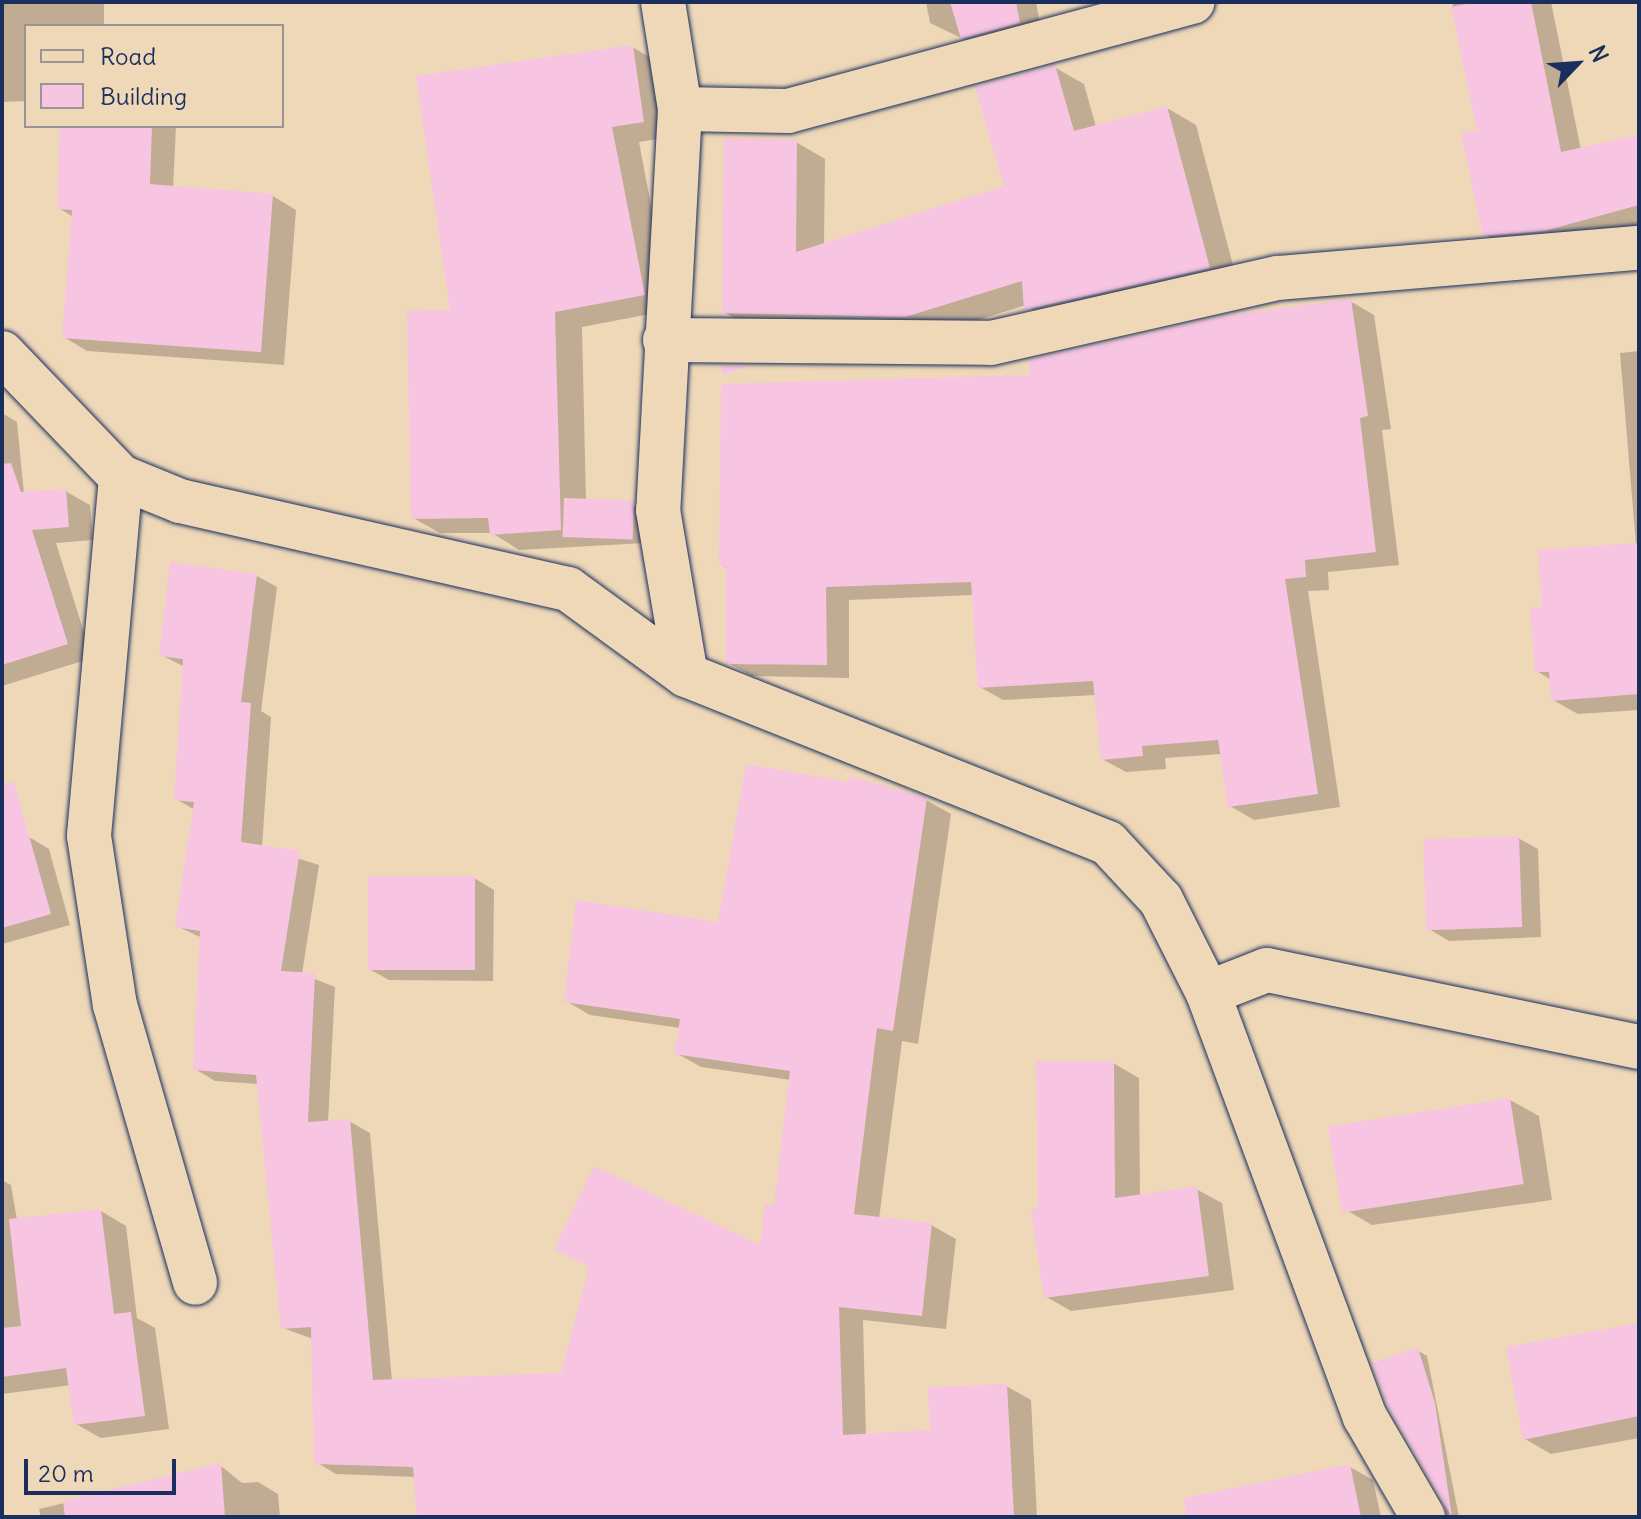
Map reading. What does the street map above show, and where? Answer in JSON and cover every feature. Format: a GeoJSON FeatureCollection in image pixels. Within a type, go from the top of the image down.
{"type":"FeatureCollection","features":[{"type":"Feature","properties":{"kind":"street"},"geometry":{"type":"LineString","coordinates":[[663,2],[680,109],[658,510],[686,675]]}},
{"type":"Feature","properties":{"kind":"street"},"geometry":{"type":"LineString","coordinates":[[680,109],[788,111],[1193,2]]}},
{"type":"Feature","properties":{"kind":"street"},"geometry":{"type":"LineString","coordinates":[[665,340],[991,343],[1278,278],[1639,248]]}},
{"type":"Feature","properties":{"kind":"street"},"geometry":{"type":"LineString","coordinates":[[2,353],[121,477],[180,501],[568,589],[686,675],[1108,843],[1161,900],[1208,993],[1365,1417],[1423,1517]]}},
{"type":"Feature","properties":{"kind":"street"},"geometry":{"type":"LineString","coordinates":[[121,477],[89,836],[115,1005],[195,1283]]}},
{"type":"Feature","properties":{"kind":"street"},"geometry":{"type":"LineString","coordinates":[[1208,993],[1267,970],[1639,1047]]}},
{"type":"Feature","properties":{"kind":"building"},"geometry":{"type":"Polygon","coordinates":[[[950,2],[1016,2],[1020,23],[961,39],[950,2]]]}},
{"type":"Feature","properties":{"kind":"building"},"geometry":{"type":"Polygon","coordinates":[[[1475,2],[1531,2],[1561,152],[1639,135],[1639,205],[1544,231],[1483,236],[1461,133],[1477,130],[1451,7],[1475,2]]]}},
{"type":"Feature","properties":{"kind":"building"},"geometry":{"type":"Polygon","coordinates":[[[633,45],[644,122],[612,127],[645,295],[555,312],[561,530],[490,535],[488,518],[411,519],[407,311],[450,310],[416,76],[633,45]]]}},
{"type":"Feature","properties":{"kind":"building"},"geometry":{"type":"Polygon","coordinates":[[[1055,65],[1074,131],[1167,106],[1210,268],[1024,310],[1022,281],[905,317],[722,313],[724,138],[797,140],[796,252],[1004,186],[975,87],[1055,65]]]}},
{"type":"Feature","properties":{"kind":"building"},"geometry":{"type":"Polygon","coordinates":[[[60,128],[152,128],[150,184],[273,194],[261,352],[62,338],[72,210],[57,209],[60,128]]]}},
{"type":"Feature","properties":{"kind":"building"},"geometry":{"type":"Polygon","coordinates":[[[1351,299],[1368,416],[1360,418],[1376,552],[1305,560],[1306,577],[1285,579],[1318,794],[1228,807],[1218,740],[1142,746],[1143,756],[1101,760],[1093,681],[978,688],[971,582],[826,587],[827,665],[726,664],[726,567],[719,566],[721,384],[1030,375],[1028,360],[1225,316],[1351,299]]]}},
{"type":"Feature","properties":{"kind":"building"},"geometry":{"type":"Polygon","coordinates":[[[722,366],[750,366],[722,375],[722,366]]]}},
{"type":"Feature","properties":{"kind":"building"},"geometry":{"type":"Polygon","coordinates":[[[11,463],[21,492],[66,489],[69,527],[32,530],[68,644],[2,665],[2,464],[11,463]]]}},
{"type":"Feature","properties":{"kind":"building"},"geometry":{"type":"Polygon","coordinates":[[[564,498],[634,500],[633,539],[563,537],[564,498]]]}},
{"type":"Feature","properties":{"kind":"building"},"geometry":{"type":"Polygon","coordinates":[[[1639,543],[1639,694],[1551,701],[1549,672],[1535,672],[1530,608],[1542,606],[1538,550],[1639,543]]]}},
{"type":"Feature","properties":{"kind":"building"},"geometry":{"type":"Polygon","coordinates":[[[170,562],[257,574],[241,702],[251,703],[241,842],[300,851],[281,971],[315,973],[308,1122],[350,1119],[373,1380],[561,1373],[589,1267],[554,1250],[594,1166],[760,1245],[765,1204],[774,1205],[790,1071],[674,1054],[680,1019],[564,1002],[576,900],[718,922],[746,764],[848,782],[849,776],[927,798],[893,1031],[877,1028],[854,1214],[932,1223],[922,1316],[839,1307],[843,1435],[930,1430],[928,1387],[1007,1384],[1014,1517],[417,1517],[413,1467],[314,1464],[311,1327],[281,1329],[256,1075],[193,1070],[200,931],[175,927],[194,802],[174,800],[183,659],[159,656],[170,562]]]}},
{"type":"Feature","properties":{"kind":"building"},"geometry":{"type":"Polygon","coordinates":[[[14,782],[51,914],[2,928],[2,784],[14,782]]]}},
{"type":"Feature","properties":{"kind":"building"},"geometry":{"type":"Polygon","coordinates":[[[1519,836],[1522,927],[1426,930],[1423,839],[1519,836]]]}},
{"type":"Feature","properties":{"kind":"building"},"geometry":{"type":"Polygon","coordinates":[[[368,876],[475,876],[475,970],[368,970],[368,876]]]}},
{"type":"Feature","properties":{"kind":"building"},"geometry":{"type":"Polygon","coordinates":[[[1036,1061],[1114,1061],[1115,1198],[1197,1186],[1209,1276],[1044,1298],[1031,1209],[1038,1208],[1036,1061]]]}},
{"type":"Feature","properties":{"kind":"building"},"geometry":{"type":"Polygon","coordinates":[[[1510,1098],[1524,1184],[1342,1213],[1328,1127],[1510,1098]]]}},
{"type":"Feature","properties":{"kind":"building"},"geometry":{"type":"Polygon","coordinates":[[[101,1209],[114,1314],[131,1312],[145,1416],[74,1425],[66,1368],[2,1377],[2,1328],[21,1326],[9,1219],[101,1209]]]}},
{"type":"Feature","properties":{"kind":"building"},"geometry":{"type":"Polygon","coordinates":[[[1639,1323],[1639,1416],[1523,1440],[1506,1347],[1639,1323]]]}},
{"type":"Feature","properties":{"kind":"building"},"geometry":{"type":"Polygon","coordinates":[[[1418,1348],[1435,1403],[1452,1517],[1388,1406],[1372,1363],[1418,1348]]]}},
{"type":"Feature","properties":{"kind":"building"},"geometry":{"type":"Polygon","coordinates":[[[221,1463],[225,1517],[65,1517],[63,1501],[221,1463]]]}},
{"type":"Feature","properties":{"kind":"building"},"geometry":{"type":"Polygon","coordinates":[[[1350,1464],[1361,1517],[1186,1517],[1184,1498],[1350,1464]]]}}]}
